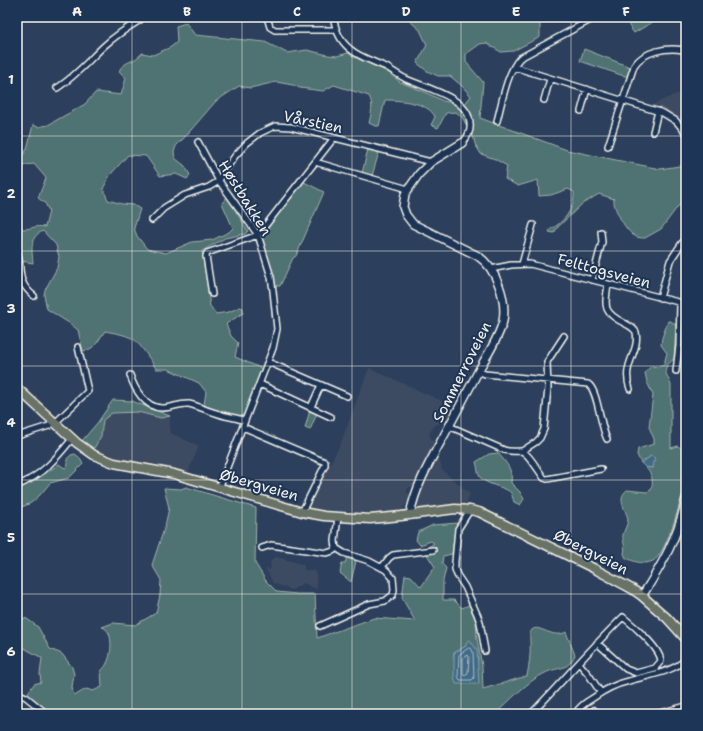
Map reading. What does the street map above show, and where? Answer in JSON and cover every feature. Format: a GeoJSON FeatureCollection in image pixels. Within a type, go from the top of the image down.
{"type":"FeatureCollection","features":[{"type":"Feature","properties":{"kind":"main road","name":"Øbergveien"},"geometry":{"type":"LineString","coordinates":[[17,388],[75,441],[94,455],[114,463],[166,472],[302,512],[338,517],[370,518],[410,515],[455,509],[470,510],[489,516],[593,568],[642,596],[667,618],[686,639]]}},
{"type":"Feature","properties":{"kind":"street"},"geometry":{"type":"LineString","coordinates":[[57,88],[74,75],[105,46],[142,17]]}},
{"type":"Feature","properties":{"kind":"street"},"geometry":{"type":"LineString","coordinates":[[267,17],[270,26],[275,30],[336,30]]}},
{"type":"Feature","properties":{"kind":"street"},"geometry":{"type":"LineString","coordinates":[[333,17],[336,30],[343,42],[351,50],[404,78],[454,99],[462,106],[468,115],[471,126],[468,135],[462,143]]}},
{"type":"Feature","properties":{"kind":"street"},"geometry":{"type":"LineString","coordinates":[[497,121],[506,88],[514,67],[520,58],[596,17]]}},
{"type":"Feature","properties":{"kind":"street"},"geometry":{"type":"LineString","coordinates":[[608,146],[634,66],[638,60],[663,50],[673,48],[683,50]]}},
{"type":"Feature","properties":{"kind":"street"},"geometry":{"type":"LineString","coordinates":[[514,67],[658,111],[676,121],[686,133]]}},
{"type":"Feature","properties":{"kind":"street"},"geometry":{"type":"LineString","coordinates":[[544,100],[550,79]]}},
{"type":"Feature","properties":{"kind":"street"},"geometry":{"type":"LineString","coordinates":[[581,111],[587,89]]}},
{"type":"Feature","properties":{"kind":"street"},"geometry":{"type":"LineString","coordinates":[[653,132],[658,111]]}},
{"type":"Feature","properties":{"kind":"street","name":"Vårstien"},"geometry":{"type":"LineString","coordinates":[[219,181],[228,165],[256,135],[271,127],[279,125],[291,126],[431,162]]}},
{"type":"Feature","properties":{"kind":"street"},"geometry":{"type":"LineString","coordinates":[[212,294],[206,256],[207,253],[258,235],[334,138]]}},
{"type":"Feature","properties":{"kind":"street","name":"Høstbakken"},"geometry":{"type":"LineString","coordinates":[[198,142],[219,181],[258,235],[271,278],[276,315],[276,339],[219,488]]}},
{"type":"Feature","properties":{"kind":"street","name":"Sommerroveien"},"geometry":{"type":"LineString","coordinates":[[410,515],[413,499],[449,426],[499,332],[503,321],[503,302],[498,284],[491,269],[478,256],[413,224],[406,215],[403,207],[405,194],[419,174],[431,162],[462,143]]}},
{"type":"Feature","properties":{"kind":"street"},"geometry":{"type":"LineString","coordinates":[[315,162],[408,189]]}},
{"type":"Feature","properties":{"kind":"street"},"geometry":{"type":"LineString","coordinates":[[152,220],[164,208],[185,195],[219,181]]}},
{"type":"Feature","properties":{"kind":"street"},"geometry":{"type":"LineString","coordinates":[[522,264],[533,225]]}},
{"type":"Feature","properties":{"kind":"street"},"geometry":{"type":"LineString","coordinates":[[592,280],[602,242],[601,232]]}},
{"type":"Feature","properties":{"kind":"street"},"geometry":{"type":"LineString","coordinates":[[660,298],[670,261],[682,243]]}},
{"type":"Feature","properties":{"kind":"street"},"geometry":{"type":"LineString","coordinates":[[17,250],[19,271],[23,283],[34,296]]}},
{"type":"Feature","properties":{"kind":"street","name":"Felttogsveien"},"geometry":{"type":"LineString","coordinates":[[491,269],[522,264],[536,265],[686,304]]}},
{"type":"Feature","properties":{"kind":"street"},"geometry":{"type":"LineString","coordinates":[[608,284],[606,301],[607,310],[612,316],[632,327],[636,332],[636,344],[627,371],[630,389]]}},
{"type":"Feature","properties":{"kind":"street"},"geometry":{"type":"LineString","coordinates":[[676,370],[679,346],[680,303]]}},
{"type":"Feature","properties":{"kind":"street"},"geometry":{"type":"LineString","coordinates":[[449,426],[510,452],[522,451],[536,442],[540,438],[544,429],[548,380],[547,362],[564,336]]}},
{"type":"Feature","properties":{"kind":"street"},"geometry":{"type":"LineString","coordinates":[[17,436],[55,423],[88,391],[78,347]]}},
{"type":"Feature","properties":{"kind":"street"},"geometry":{"type":"LineString","coordinates":[[268,362],[347,396]]}},
{"type":"Feature","properties":{"kind":"street"},"geometry":{"type":"LineString","coordinates":[[478,371],[485,374],[582,383],[591,386],[594,391],[602,427],[607,439]]}},
{"type":"Feature","properties":{"kind":"street"},"geometry":{"type":"LineString","coordinates":[[130,375],[133,385],[142,397],[155,406],[163,408],[181,404],[191,404],[214,413],[245,421]]}},
{"type":"Feature","properties":{"kind":"street"},"geometry":{"type":"LineString","coordinates":[[260,384],[331,417]]}},
{"type":"Feature","properties":{"kind":"street"},"geometry":{"type":"LineString","coordinates":[[311,407],[321,385]]}},
{"type":"Feature","properties":{"kind":"street"},"geometry":{"type":"LineString","coordinates":[[243,427],[325,462],[326,465],[302,512]]}},
{"type":"Feature","properties":{"kind":"street"},"geometry":{"type":"LineString","coordinates":[[17,486],[46,468],[75,441]]}},
{"type":"Feature","properties":{"kind":"street"},"geometry":{"type":"LineString","coordinates":[[522,451],[527,454],[542,476],[547,479],[601,469]]}},
{"type":"Feature","properties":{"kind":"street"},"geometry":{"type":"LineString","coordinates":[[642,596],[663,562],[672,543],[679,526],[686,499]]}},
{"type":"Feature","properties":{"kind":"street"},"geometry":{"type":"LineString","coordinates":[[470,510],[458,529],[455,570],[465,587],[477,614],[485,652]]}},
{"type":"Feature","properties":{"kind":"street"},"geometry":{"type":"LineString","coordinates":[[320,626],[369,604],[385,600],[389,598],[394,590],[394,582],[390,573],[382,567],[344,553],[336,548],[335,541],[338,517]]}},
{"type":"Feature","properties":{"kind":"street"},"geometry":{"type":"LineString","coordinates":[[262,548],[272,544],[327,553],[334,551],[336,548]]}},
{"type":"Feature","properties":{"kind":"street"},"geometry":{"type":"LineString","coordinates":[[382,567],[393,555],[433,550]]}},
{"type":"Feature","properties":{"kind":"street"},"geometry":{"type":"LineString","coordinates":[[531,714],[597,643],[623,617],[642,632],[659,655],[661,661],[655,668],[636,673],[626,669],[597,643]]}},
{"type":"Feature","properties":{"kind":"street"},"geometry":{"type":"LineString","coordinates":[[575,714],[583,705],[601,693],[628,681],[674,668],[686,659]]}},
{"type":"Feature","properties":{"kind":"street"},"geometry":{"type":"LineString","coordinates":[[579,664],[589,675],[601,693]]}},
{"type":"Feature","properties":{"kind":"street"},"geometry":{"type":"LineString","coordinates":[[17,693],[26,697],[47,714]]}},
{"type":"Feature","properties":{"kind":"street"},"geometry":{"type":"LineString","coordinates":[[656,714],[686,706]]}},
{"type":"Feature","properties":{"kind":"shaded area"},"geometry":{"type":"Polygon","coordinates":[[[686,91],[686,129],[667,112],[652,105],[686,91]]]}},
{"type":"Feature","properties":{"kind":"shaded area"},"geometry":{"type":"Polygon","coordinates":[[[369,368],[455,407],[447,421],[435,425],[429,434],[435,442],[414,487],[409,487],[406,491],[410,495],[400,513],[391,511],[373,513],[307,508],[340,445],[369,368]]]}},
{"type":"Feature","properties":{"kind":"shaded area"},"geometry":{"type":"Polygon","coordinates":[[[138,412],[161,418],[170,416],[170,433],[199,446],[187,475],[156,468],[157,464],[120,459],[107,456],[93,450],[101,436],[103,420],[112,413],[138,412]]]}},
{"type":"Feature","properties":{"kind":"shaded area"},"geometry":{"type":"Polygon","coordinates":[[[437,455],[442,467],[441,469],[470,494],[466,503],[463,505],[421,510],[416,506],[416,500],[437,455]]]}},
{"type":"Feature","properties":{"kind":"shaded area"},"geometry":{"type":"Polygon","coordinates":[[[277,557],[304,565],[304,570],[316,571],[317,589],[303,583],[292,590],[273,583],[266,569],[271,569],[270,562],[272,559],[277,557]]]}},
{"type":"Feature","properties":{"kind":"green space"},"geometry":{"type":"Polygon","coordinates":[[[405,17],[545,17],[540,23],[540,37],[513,51],[501,52],[486,43],[480,44],[466,54],[466,62],[483,82],[480,118],[567,150],[660,169],[686,165],[686,206],[679,205],[661,229],[645,238],[640,238],[632,234],[624,225],[615,208],[614,199],[599,194],[582,204],[558,227],[554,233],[549,232],[564,219],[570,211],[574,192],[568,189],[551,195],[539,196],[538,180],[518,186],[505,179],[507,166],[495,159],[481,154],[462,117],[456,112],[446,113],[438,128],[431,125],[435,117],[427,108],[413,103],[385,100],[379,126],[375,126],[369,123],[372,106],[369,96],[334,85],[323,91],[300,88],[293,85],[276,82],[250,88],[239,86],[216,101],[176,146],[174,152],[175,158],[185,166],[190,175],[187,179],[176,174],[160,176],[146,156],[128,155],[110,175],[103,189],[108,200],[133,205],[140,209],[134,228],[137,236],[147,249],[166,253],[192,242],[212,240],[229,232],[233,228],[222,203],[227,197],[248,231],[245,234],[225,238],[202,251],[210,306],[216,314],[229,312],[240,307],[243,308],[243,313],[226,324],[231,336],[238,343],[235,357],[263,369],[244,417],[223,413],[204,405],[206,392],[199,383],[168,369],[156,369],[149,357],[138,344],[127,336],[105,331],[99,341],[91,349],[83,351],[78,330],[47,309],[44,295],[45,290],[57,268],[59,257],[56,245],[43,231],[35,236],[32,244],[33,263],[21,261],[21,253],[17,246],[17,222],[23,229],[39,226],[45,227],[49,211],[45,203],[38,198],[46,178],[34,164],[25,165],[17,178],[17,165],[27,149],[33,125],[38,127],[48,125],[85,104],[96,92],[121,95],[126,78],[119,71],[123,65],[142,53],[153,55],[171,47],[177,42],[176,26],[186,23],[195,35],[265,42],[287,53],[307,50],[337,56],[348,53],[388,72],[400,82],[443,101],[464,105],[471,96],[462,86],[450,76],[438,76],[427,71],[417,63],[427,45],[420,30],[405,17]]]}},
{"type":"Feature","properties":{"kind":"green space"},"geometry":{"type":"Polygon","coordinates":[[[629,17],[661,17],[634,33],[629,26],[629,17]]]}},
{"type":"Feature","properties":{"kind":"green space"},"geometry":{"type":"Polygon","coordinates":[[[584,49],[630,67],[628,76],[580,61],[584,49]]]}},
{"type":"Feature","properties":{"kind":"green space"},"geometry":{"type":"Polygon","coordinates":[[[368,149],[379,152],[372,176],[362,173],[368,149]]]}},
{"type":"Feature","properties":{"kind":"green space"},"geometry":{"type":"Polygon","coordinates":[[[304,182],[324,192],[296,256],[293,258],[280,286],[276,286],[262,239],[262,233],[304,182]]]}},
{"type":"Feature","properties":{"kind":"green space"},"geometry":{"type":"Polygon","coordinates":[[[668,321],[676,324],[674,359],[667,365],[666,368],[666,374],[671,385],[671,448],[678,446],[686,452],[686,474],[679,507],[664,547],[653,561],[646,563],[633,561],[626,558],[624,554],[625,548],[623,535],[628,519],[622,497],[627,490],[647,492],[651,490],[652,477],[645,467],[652,468],[651,456],[641,463],[637,455],[638,449],[654,444],[654,439],[649,427],[653,395],[645,373],[651,366],[658,367],[664,364],[667,353],[661,345],[668,321]]]}},
{"type":"Feature","properties":{"kind":"green space"},"geometry":{"type":"Polygon","coordinates":[[[113,400],[132,401],[170,416],[161,418],[138,412],[112,413],[103,420],[101,436],[93,450],[81,442],[98,422],[113,400]]]}},
{"type":"Feature","properties":{"kind":"green space"},"geometry":{"type":"Polygon","coordinates":[[[310,410],[318,411],[310,430],[305,428],[310,410]]]}},
{"type":"Feature","properties":{"kind":"green space"},"geometry":{"type":"Polygon","coordinates":[[[498,453],[510,470],[511,483],[520,492],[524,499],[520,505],[514,502],[509,491],[486,482],[479,475],[476,462],[489,454],[498,453]]]}},
{"type":"Feature","properties":{"kind":"green space"},"geometry":{"type":"Polygon","coordinates":[[[75,454],[79,457],[83,464],[69,478],[50,483],[31,503],[17,509],[17,489],[33,482],[59,464],[66,468],[68,464],[67,459],[71,455],[75,454]]]}},
{"type":"Feature","properties":{"kind":"green space"},"geometry":{"type":"Polygon","coordinates":[[[186,487],[256,508],[255,563],[266,581],[277,592],[315,594],[317,638],[374,618],[415,621],[402,598],[405,575],[411,576],[421,587],[435,567],[424,550],[434,543],[431,541],[420,545],[416,540],[418,532],[433,525],[458,523],[455,529],[452,554],[443,556],[442,564],[446,568],[443,581],[443,600],[454,600],[462,608],[469,605],[476,621],[477,639],[482,666],[483,689],[527,676],[530,655],[530,634],[535,628],[556,634],[566,632],[575,655],[566,666],[545,673],[531,681],[495,714],[52,714],[27,694],[34,684],[41,682],[40,674],[42,658],[17,644],[17,616],[27,619],[38,627],[50,649],[62,654],[72,667],[74,674],[72,687],[73,693],[76,695],[86,689],[93,691],[102,687],[101,671],[109,659],[111,643],[109,633],[102,627],[113,623],[135,625],[156,613],[160,595],[161,580],[152,565],[165,526],[169,508],[164,488],[181,489],[186,487]],[[466,646],[454,653],[454,660],[478,684],[477,669],[478,657],[466,646]]]}},
{"type":"Feature","properties":{"kind":"green space"},"geometry":{"type":"Polygon","coordinates":[[[347,558],[356,561],[351,582],[340,573],[342,563],[345,563],[347,558]]]}},
{"type":"Feature","properties":{"kind":"water"},"geometry":{"type":"Polygon","coordinates":[[[651,456],[654,457],[655,461],[653,462],[652,468],[645,467],[641,463],[651,456]]]}},
{"type":"Feature","properties":{"kind":"water"},"geometry":{"type":"Polygon","coordinates":[[[469,639],[477,650],[479,684],[456,684],[454,676],[454,653],[466,646],[469,639]]]}}]}
